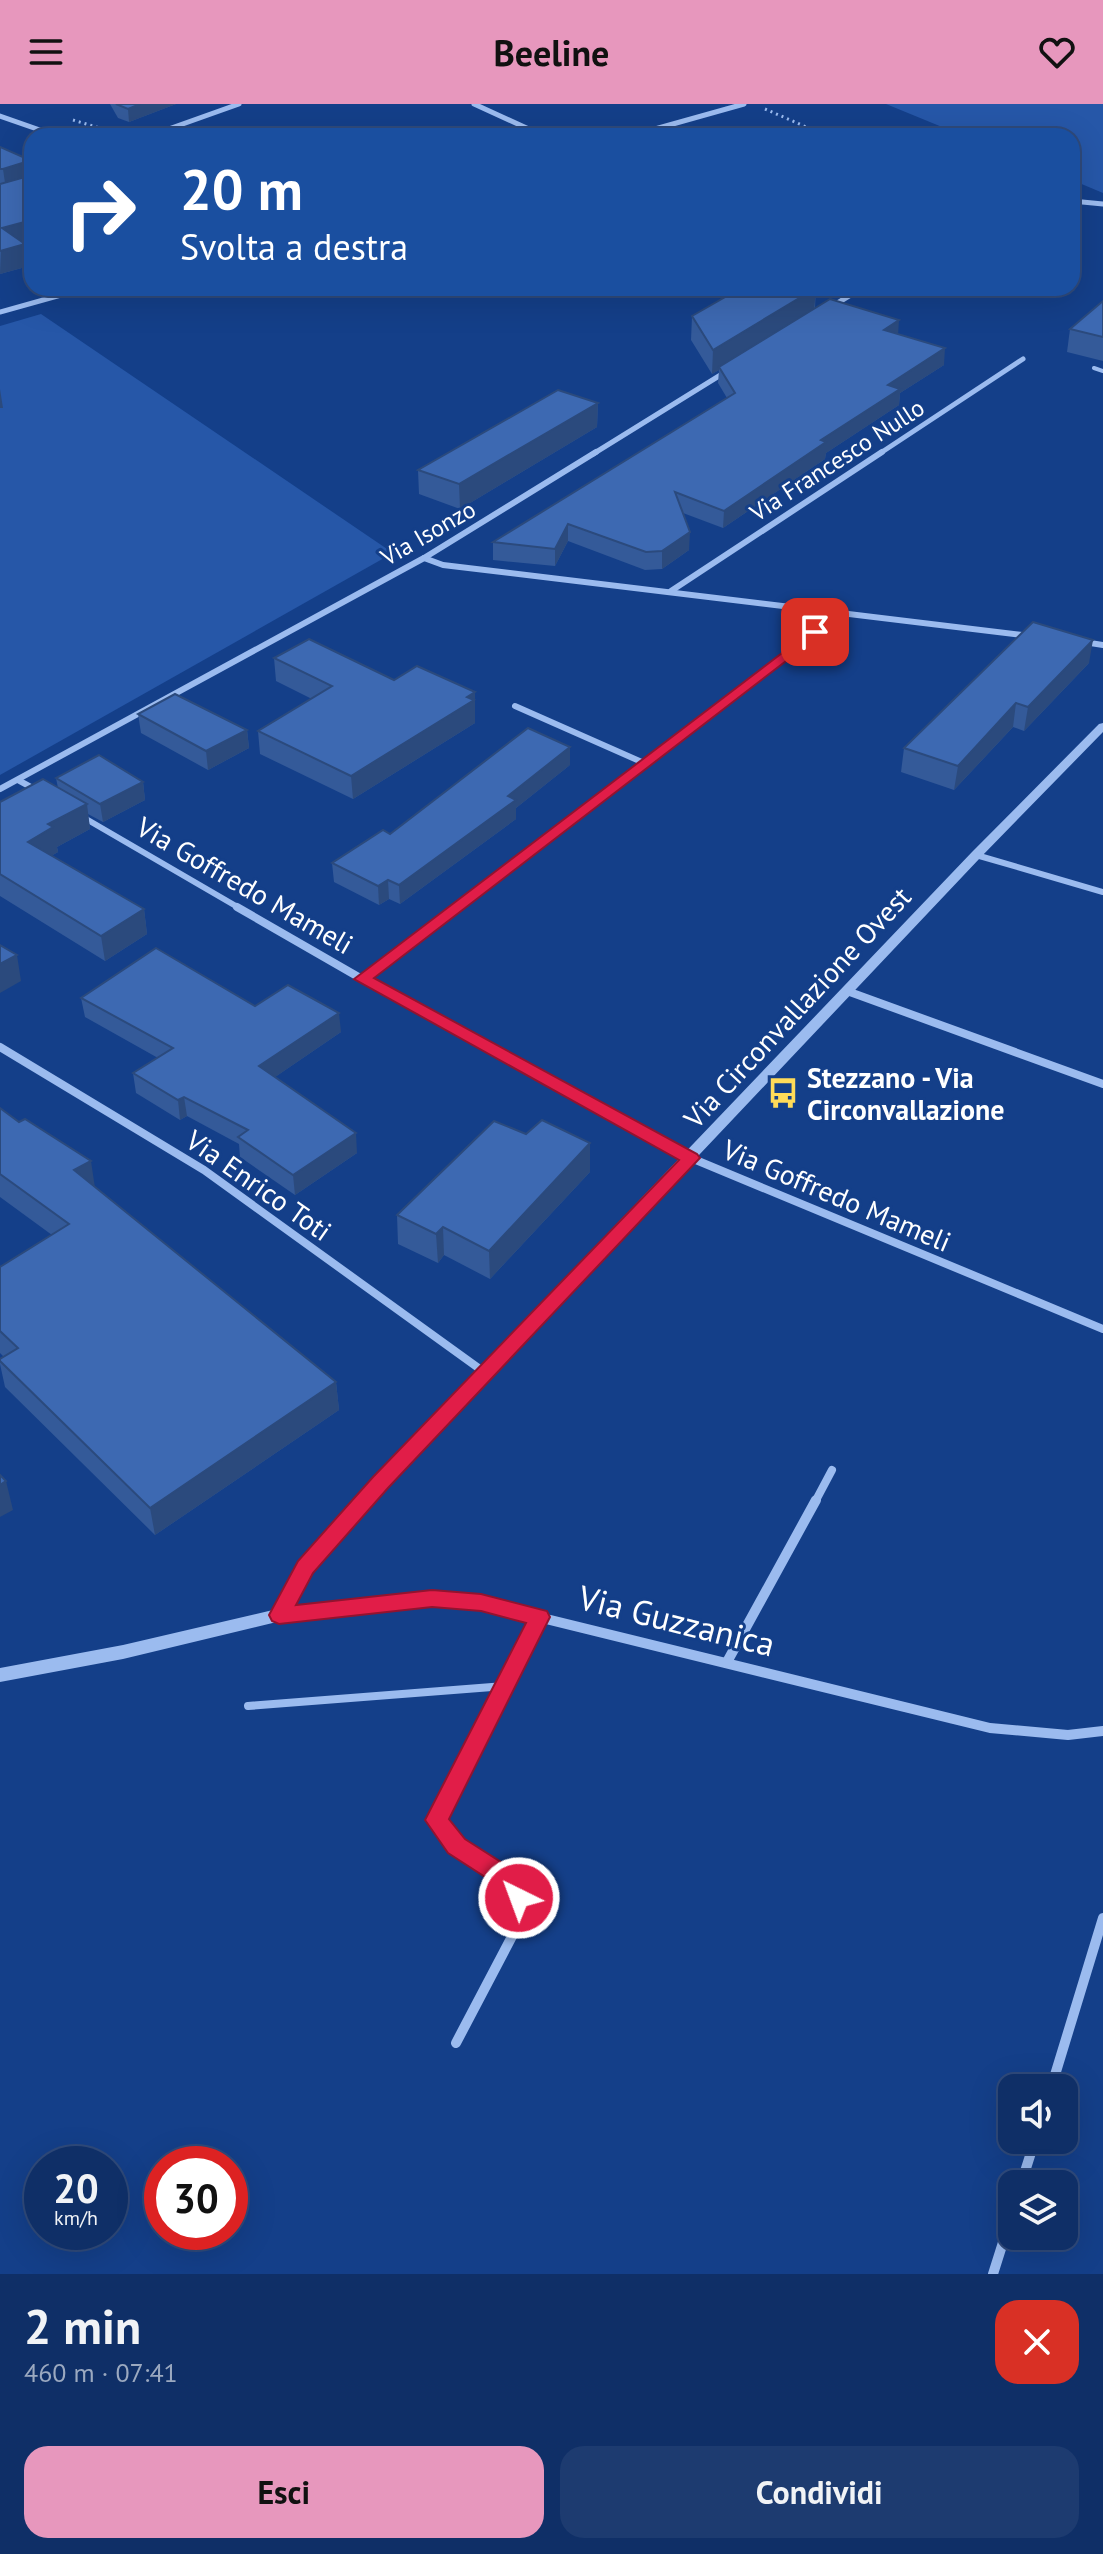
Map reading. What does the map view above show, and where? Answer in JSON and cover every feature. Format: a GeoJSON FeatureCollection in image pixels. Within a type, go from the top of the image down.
{"type":"FeatureCollection","features":[{"type":"Feature","properties":{"kind":"street"},"geometry":{"type":"LineString","coordinates":[[172,128],[239,104]]}},
{"type":"Feature","properties":{"kind":"street"},"geometry":{"type":"LineString","coordinates":[[474,104],[524,128]]}},
{"type":"Feature","properties":{"kind":"street"},"geometry":{"type":"LineString","coordinates":[[658,128],[744,104]]}},
{"type":"Feature","properties":{"kind":"street"},"geometry":{"type":"LineString","coordinates":[[0,116],[34,128]]}},
{"type":"Feature","properties":{"kind":"street"},"geometry":{"type":"LineString","coordinates":[[1080,202],[1103,204]]}},
{"type":"Feature","properties":{"kind":"street"},"geometry":{"type":"LineString","coordinates":[[0,312],[57,296]]}},
{"type":"Feature","properties":{"kind":"street"},"geometry":{"type":"LineString","coordinates":[[823,312],[849,296]]}},
{"type":"Feature","properties":{"kind":"street","name":"Via Francesco Nullo"},"geometry":{"type":"LineString","coordinates":[[671,592],[1023,359]]}},
{"type":"Feature","properties":{"kind":"street","name":"Via Isonzo"},"geometry":{"type":"LineString","coordinates":[[0,789],[424,558],[730,369]]}},
{"type":"Feature","properties":{"kind":"street"},"geometry":{"type":"LineString","coordinates":[[424,558],[443,565],[1041,637]]}},
{"type":"Feature","properties":{"kind":"street"},"geometry":{"type":"LineString","coordinates":[[362,979],[840,613]]}},
{"type":"Feature","properties":{"kind":"street"},"geometry":{"type":"LineString","coordinates":[[1072,641],[1103,645]]}},
{"type":"Feature","properties":{"kind":"street"},"geometry":{"type":"LineString","coordinates":[[515,706],[644,763]]}},
{"type":"Feature","properties":{"kind":"street","name":"Via Circonvallazione Ovest"},"geometry":{"type":"LineString","coordinates":[[279,1615],[306,1567],[484,1372],[691,1158],[976,855],[1103,726]]}},
{"type":"Feature","properties":{"kind":"street"},"geometry":{"type":"LineString","coordinates":[[18,780],[46,796]]}},
{"type":"Feature","properties":{"kind":"street","name":"Via Goffredo Mameli"},"geometry":{"type":"LineString","coordinates":[[73,812],[362,979],[691,1158],[1103,1329]]}},
{"type":"Feature","properties":{"kind":"street"},"geometry":{"type":"LineString","coordinates":[[976,855],[1103,892]]}},
{"type":"Feature","properties":{"kind":"street"},"geometry":{"type":"LineString","coordinates":[[847,991],[1103,1084]]}},
{"type":"Feature","properties":{"kind":"street","name":"Via Enrico Toti"},"geometry":{"type":"LineString","coordinates":[[0,1047],[204,1170],[484,1372]]}},
{"type":"Feature","properties":{"kind":"street"},"geometry":{"type":"LineString","coordinates":[[727,1662],[832,1470]]}},
{"type":"Feature","properties":{"kind":"street","name":"Via Guzzanica"},"geometry":{"type":"LineString","coordinates":[[0,1675],[123,1652],[279,1615],[432,1599],[481,1603],[990,1728],[1068,1735],[1103,1731]]}},
{"type":"Feature","properties":{"kind":"street"},"geometry":{"type":"LineString","coordinates":[[456,2043],[519,1923],[519,1898],[515,1883],[457,1846],[436,1820],[540,1617]]}},
{"type":"Feature","properties":{"kind":"street"},"geometry":{"type":"LineString","coordinates":[[1055,2074],[1103,1918]]}},
{"type":"Feature","properties":{"kind":"street"},"geometry":{"type":"LineString","coordinates":[[993,2274],[1001,2250]]}},
{"type":"Feature","properties":{"kind":"lane"},"geometry":{"type":"LineString","coordinates":[[1094,368],[1103,371]]}},
{"type":"Feature","properties":{"kind":"lane"},"geometry":{"type":"LineString","coordinates":[[248,1706],[505,1686]]}},
{"type":"Feature","properties":{"kind":"path"},"geometry":{"type":"LineString","coordinates":[[760,107],[809,128]]}},
{"type":"Feature","properties":{"kind":"path"},"geometry":{"type":"LineString","coordinates":[[68,118],[100,128]]}},
{"type":"Feature","properties":{"kind":"shaded area"},"geometry":{"type":"Polygon","coordinates":[[[886,104],[1103,104],[1103,193],[1080,183],[1080,128],[944,128],[886,104]]]}},
{"type":"Feature","properties":{"kind":"shaded area"},"geometry":{"type":"Polygon","coordinates":[[[41,314],[393,553],[0,775],[0,326],[41,314]]]}},
{"type":"Feature","properties":{"kind":"building"},"geometry":{"type":"Polygon","coordinates":[[[116,104],[140,104],[128,109],[116,104]]]}},
{"type":"Feature","properties":{"kind":"building"},"geometry":{"type":"Polygon","coordinates":[[[0,147],[24,158],[24,163],[0,169],[0,147]]]}},
{"type":"Feature","properties":{"kind":"building"},"geometry":{"type":"Polygon","coordinates":[[[24,177],[24,222],[2,228],[24,244],[0,251],[0,184],[24,177]]]}},
{"type":"Feature","properties":{"kind":"building"},"geometry":{"type":"Polygon","coordinates":[[[727,296],[803,296],[713,350],[692,316],[727,296]]]}},
{"type":"Feature","properties":{"kind":"building"},"geometry":{"type":"Polygon","coordinates":[[[830,299],[899,320],[884,330],[945,348],[888,385],[900,389],[821,440],[826,442],[724,511],[675,492],[690,532],[662,551],[646,552],[568,524],[555,549],[493,542],[735,393],[719,367],[830,299]]]}},
{"type":"Feature","properties":{"kind":"building"},"geometry":{"type":"Polygon","coordinates":[[[1103,301],[1103,337],[1070,329],[1103,301]]]}},
{"type":"Feature","properties":{"kind":"building"},"geometry":{"type":"Polygon","coordinates":[[[558,390],[598,403],[459,484],[418,470],[558,390]]]}},
{"type":"Feature","properties":{"kind":"building"},"geometry":{"type":"Polygon","coordinates":[[[1033,622],[1093,640],[1028,707],[1016,703],[958,766],[904,748],[1033,622]]]}},
{"type":"Feature","properties":{"kind":"building"},"geometry":{"type":"Polygon","coordinates":[[[309,639],[394,680],[417,666],[475,692],[467,697],[474,700],[351,776],[258,731],[332,686],[274,658],[309,639]]]}},
{"type":"Feature","properties":{"kind":"building"},"geometry":{"type":"Polygon","coordinates":[[[175,694],[247,730],[206,751],[138,714],[175,694]]]}},
{"type":"Feature","properties":{"kind":"building"},"geometry":{"type":"Polygon","coordinates":[[[528,728],[570,747],[508,796],[516,800],[399,885],[388,880],[378,886],[332,863],[383,830],[390,834],[528,728]]]}},
{"type":"Feature","properties":{"kind":"building"},"geometry":{"type":"Polygon","coordinates":[[[99,755],[143,782],[100,804],[56,778],[99,755]]]}},
{"type":"Feature","properties":{"kind":"building"},"geometry":{"type":"Polygon","coordinates":[[[43,779],[87,804],[48,824],[53,827],[28,842],[144,909],[101,936],[0,874],[0,802],[43,779]]]}},
{"type":"Feature","properties":{"kind":"building"},"geometry":{"type":"Polygon","coordinates":[[[0,945],[17,955],[0,964],[0,945]]]}},
{"type":"Feature","properties":{"kind":"building"},"geometry":{"type":"Polygon","coordinates":[[[156,948],[255,1006],[288,985],[339,1013],[259,1066],[356,1133],[293,1175],[238,1137],[248,1130],[184,1097],[178,1100],[133,1073],[173,1048],[81,998],[156,948]]]}},
{"type":"Feature","properties":{"kind":"building"},"geometry":{"type":"Polygon","coordinates":[[[0,1108],[19,1122],[25,1119],[91,1161],[74,1170],[336,1382],[150,1508],[0,1361],[18,1348],[0,1331],[0,1267],[69,1224],[0,1174],[0,1108]]]}},
{"type":"Feature","properties":{"kind":"building"},"geometry":{"type":"Polygon","coordinates":[[[542,1120],[590,1143],[489,1251],[443,1227],[436,1234],[397,1215],[494,1121],[526,1134],[542,1120]]]}},
{"type":"Feature","properties":{"kind":"place","name":"Stezzano - Via Circonvallazione"},"geometry":{"type":"Point","coordinates":[783,1093]}},
{"type":"Feature","properties":{"kind":"route"},"geometry":{"type":"LineString","coordinates":[[519,1898],[515,1883],[457,1846],[436,1820],[540,1617],[481,1603],[432,1599],[279,1615],[306,1567],[380,1482],[691,1158],[362,979],[815,632]]}}]}
